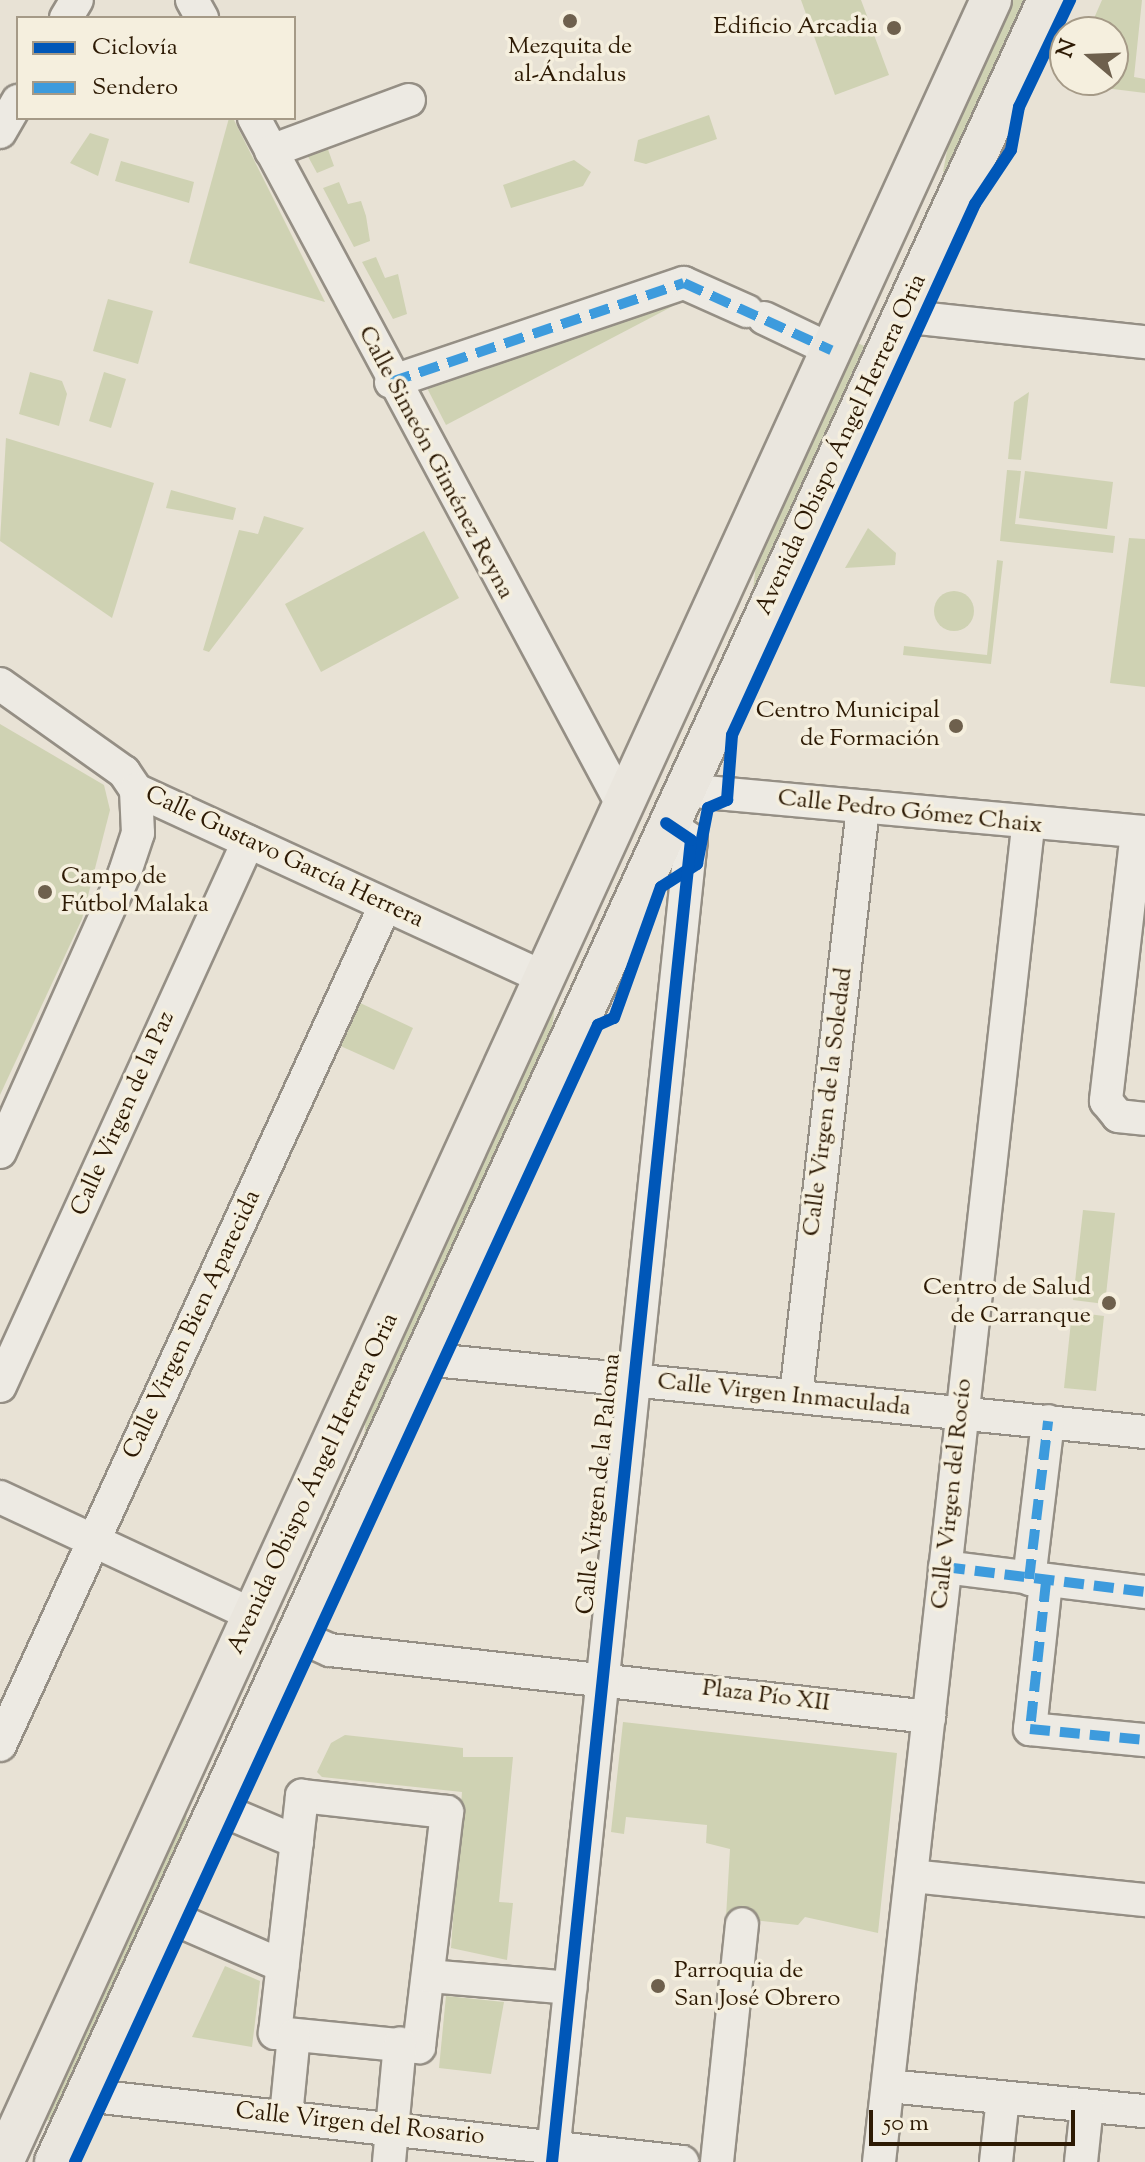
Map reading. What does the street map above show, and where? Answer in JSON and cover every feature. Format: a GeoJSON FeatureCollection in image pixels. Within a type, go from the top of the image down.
{"type":"FeatureCollection","features":[{"type":"Feature","properties":{"kind":"main road","name":"Avenida Obispo Ángel Herrera Oria"},"geometry":{"type":"LineString","coordinates":[[3,2162],[623,806],[702,645],[831,350],[991,0]]}},
{"type":"Feature","properties":{"kind":"main road","name":"Avenida Obispo Ángel Herrera Oria"},"geometry":{"type":"LineString","coordinates":[[55,2162],[424,1359],[634,889],[1048,0]]}},
{"type":"Feature","properties":{"kind":"main road"},"geometry":{"type":"LineString","coordinates":[[900,316],[885,294],[903,192]]}},
{"type":"Feature","properties":{"kind":"main road"},"geometry":{"type":"LineString","coordinates":[[623,806],[674,807],[674,760],[702,645]]}},
{"type":"Feature","properties":{"kind":"main road","name":"Avenida Obispo Ángel Herrera Oria"},"geometry":{"type":"LineString","coordinates":[[623,806],[639,839],[634,889]]}},
{"type":"Feature","properties":{"kind":"main road"},"geometry":{"type":"LineString","coordinates":[[253,1615],[296,1635]]}},
{"type":"Feature","properties":{"kind":"street"},"geometry":{"type":"LineString","coordinates":[[271,151],[409,100]]}},
{"type":"Feature","properties":{"kind":"street"},"geometry":{"type":"LineString","coordinates":[[0,132],[16,104]]}},
{"type":"Feature","properties":{"kind":"street","name":"Calle Simeón Giménez Reyna"},"geometry":{"type":"LineString","coordinates":[[255,120],[391,382],[623,806]]}},
{"type":"Feature","properties":{"kind":"street"},"geometry":{"type":"LineString","coordinates":[[391,382],[684,283],[831,350]]}},
{"type":"Feature","properties":{"kind":"street"},"geometry":{"type":"LineString","coordinates":[[900,316],[1145,342]]}},
{"type":"Feature","properties":{"kind":"street","name":"Calle Gustavo García Herrera"},"geometry":{"type":"LineString","coordinates":[[0,684],[124,772],[136,790],[546,979]]}},
{"type":"Feature","properties":{"kind":"street"},"geometry":{"type":"LineString","coordinates":[[0,1152],[125,872],[138,833],[136,790]]}},
{"type":"Feature","properties":{"kind":"street","name":"Calle Pedro Gómez Chaix"},"geometry":{"type":"LineString","coordinates":[[674,807],[863,808],[1028,827],[1141,832],[1106,1101],[1118,1116],[1145,1119]]}},
{"type":"Feature","properties":{"kind":"street","name":"Calle Virgen de la Paloma"},"geometry":{"type":"LineString","coordinates":[[553,2154],[691,840],[674,807]]}},
{"type":"Feature","properties":{"kind":"street","name":"Calle Virgen de la Soledad"},"geometry":{"type":"LineString","coordinates":[[796,1396],[863,808]]}},
{"type":"Feature","properties":{"kind":"street","name":"Calle Virgen del Rocío"},"geometry":{"type":"LineString","coordinates":[[879,2162],[1028,827]]}},
{"type":"Feature","properties":{"kind":"street","name":"Calle Virgen de la Paz"},"geometry":{"type":"LineString","coordinates":[[0,1386],[248,842]]}},
{"type":"Feature","properties":{"kind":"street","name":"Calle Virgen Bien Aparecida"},"geometry":{"type":"LineString","coordinates":[[0,1745],[385,906]]}},
{"type":"Feature","properties":{"kind":"street","name":"Calle Virgen Inmaculada"},"geometry":{"type":"LineString","coordinates":[[424,1359],[1145,1432]]}},
{"type":"Feature","properties":{"kind":"street"},"geometry":{"type":"LineString","coordinates":[[1048,1421],[1030,1729],[1145,1740]]}},
{"type":"Feature","properties":{"kind":"street"},"geometry":{"type":"LineString","coordinates":[[0,1497],[253,1615]]}},
{"type":"Feature","properties":{"kind":"street"},"geometry":{"type":"LineString","coordinates":[[945,1567],[1145,1592]]}},
{"type":"Feature","properties":{"kind":"street","name":"Plaza Pío XII"},"geometry":{"type":"LineString","coordinates":[[296,1635],[330,1650],[602,1678],[929,1717]]}},
{"type":"Feature","properties":{"kind":"street"},"geometry":{"type":"LineString","coordinates":[[302,1796],[447,1812],[419,2047],[275,2033],[297,1842],[302,1796]]}},
{"type":"Feature","properties":{"kind":"street"},"geometry":{"type":"LineString","coordinates":[[217,1808],[297,1842]]}},
{"type":"Feature","properties":{"kind":"street"},"geometry":{"type":"LineString","coordinates":[[912,1876],[1145,1900]]}},
{"type":"Feature","properties":{"kind":"street"},"geometry":{"type":"LineString","coordinates":[[168,1916],[283,1966]]}},
{"type":"Feature","properties":{"kind":"street"},"geometry":{"type":"LineString","coordinates":[[717,2162],[742,1924]]}},
{"type":"Feature","properties":{"kind":"street"},"geometry":{"type":"LineString","coordinates":[[428,1976],[570,1988]]}},
{"type":"Feature","properties":{"kind":"street"},"geometry":{"type":"LineString","coordinates":[[286,2116],[294,2035]]}},
{"type":"Feature","properties":{"kind":"street"},"geometry":{"type":"LineString","coordinates":[[389,2162],[400,2044]]}},
{"type":"Feature","properties":{"kind":"street"},"geometry":{"type":"LineString","coordinates":[[888,2086],[1145,2111]]}},
{"type":"Feature","properties":{"kind":"street","name":"Calle Virgen del Rosario"},"geometry":{"type":"LineString","coordinates":[[84,2095],[393,2128],[553,2154],[682,2162]]}},
{"type":"Feature","properties":{"kind":"street"},"geometry":{"type":"LineString","coordinates":[[996,2162],[1003,2098]]}},
{"type":"Feature","properties":{"kind":"street"},"geometry":{"type":"LineString","coordinates":[[1081,2162],[1087,2106]]}},
{"type":"Feature","properties":{"kind":"green space"},"geometry":{"type":"Polygon","coordinates":[[[801,0],[861,0],[889,75],[835,95],[801,0]]]}},
{"type":"Feature","properties":{"kind":"green space"},"geometry":{"type":"Polygon","coordinates":[[[1011,0],[1029,0],[952,170],[943,172],[950,135],[1011,0]]]}},
{"type":"Feature","properties":{"kind":"green space"},"geometry":{"type":"Polygon","coordinates":[[[1102,0],[1142,0],[1134,77],[1145,79],[1145,93],[1129,91],[1129,16],[1095,16],[1102,0]]]}},
{"type":"Feature","properties":{"kind":"green space"},"geometry":{"type":"Polygon","coordinates":[[[709,115],[717,139],[646,164],[634,161],[638,140],[709,115]]]}},
{"type":"Feature","properties":{"kind":"green space"},"geometry":{"type":"Polygon","coordinates":[[[228,120],[234,120],[325,302],[189,263],[228,120]]]}},
{"type":"Feature","properties":{"kind":"green space"},"geometry":{"type":"Polygon","coordinates":[[[90,133],[109,139],[98,176],[70,163],[90,133]]]}},
{"type":"Feature","properties":{"kind":"green space"},"geometry":{"type":"Polygon","coordinates":[[[326,144],[334,166],[317,173],[305,151],[326,144]]]}},
{"type":"Feature","properties":{"kind":"green space"},"geometry":{"type":"Polygon","coordinates":[[[574,160],[591,172],[583,186],[511,208],[503,185],[574,160]]]}},
{"type":"Feature","properties":{"kind":"green space"},"geometry":{"type":"Polygon","coordinates":[[[121,161],[194,182],[189,203],[115,181],[121,161]]]}},
{"type":"Feature","properties":{"kind":"green space"},"geometry":{"type":"Polygon","coordinates":[[[339,182],[348,204],[361,201],[366,216],[370,241],[354,247],[323,188],[339,182]]]}},
{"type":"Feature","properties":{"kind":"green space"},"geometry":{"type":"Polygon","coordinates":[[[376,257],[385,278],[398,274],[407,314],[393,319],[362,262],[376,257]]]}},
{"type":"Feature","properties":{"kind":"green space"},"geometry":{"type":"Polygon","coordinates":[[[108,299],[153,311],[138,364],[93,351],[108,299]]]}},
{"type":"Feature","properties":{"kind":"green space"},"geometry":{"type":"Polygon","coordinates":[[[675,305],[446,425],[427,388],[545,338],[675,305]]]}},
{"type":"Feature","properties":{"kind":"green space"},"geometry":{"type":"Polygon","coordinates":[[[853,341],[871,349],[761,591],[753,590],[757,556],[853,341]]]}},
{"type":"Feature","properties":{"kind":"green space"},"geometry":{"type":"Polygon","coordinates":[[[30,372],[62,381],[67,394],[59,426],[19,414],[30,372]]]}},
{"type":"Feature","properties":{"kind":"green space"},"geometry":{"type":"Polygon","coordinates":[[[104,372],[126,379],[111,428],[89,421],[104,372]]]}},
{"type":"Feature","properties":{"kind":"green space"},"geometry":{"type":"Polygon","coordinates":[[[1029,392],[1021,460],[1008,459],[1014,402],[1029,392]]]}},
{"type":"Feature","properties":{"kind":"green space"},"geometry":{"type":"Polygon","coordinates":[[[6,438],[154,483],[112,618],[0,541],[6,438]]]}},
{"type":"Feature","properties":{"kind":"green space"},"geometry":{"type":"Polygon","coordinates":[[[1007,470],[1021,471],[1015,524],[1115,536],[1113,553],[1000,541],[1007,470]]]}},
{"type":"Feature","properties":{"kind":"green space"},"geometry":{"type":"Polygon","coordinates":[[[1025,471],[1113,482],[1107,529],[1019,518],[1025,471]]]}},
{"type":"Feature","properties":{"kind":"green space"},"geometry":{"type":"Polygon","coordinates":[[[171,490],[236,508],[233,520],[166,508],[171,490]]]}},
{"type":"Feature","properties":{"kind":"green space"},"geometry":{"type":"Polygon","coordinates":[[[264,516],[304,528],[209,652],[203,650],[239,530],[258,534],[264,516]]]}},
{"type":"Feature","properties":{"kind":"green space"},"geometry":{"type":"Polygon","coordinates":[[[868,528],[896,553],[895,565],[845,568],[868,528]]]}},
{"type":"Feature","properties":{"kind":"green space"},"geometry":{"type":"Polygon","coordinates":[[[424,531],[459,598],[321,672],[285,604],[424,531]]]}},
{"type":"Feature","properties":{"kind":"green space"},"geometry":{"type":"Polygon","coordinates":[[[1129,538],[1145,539],[1145,687],[1110,683],[1129,538]]]}},
{"type":"Feature","properties":{"kind":"green space"},"geometry":{"type":"Polygon","coordinates":[[[997,560],[1003,561],[991,664],[903,655],[904,646],[987,655],[997,560]]]}},
{"type":"Feature","properties":{"kind":"green space"},"geometry":{"type":"Polygon","coordinates":[[[954,591],[968,597],[974,611],[968,625],[954,631],[940,625],[934,611],[940,597],[954,591]]]}},
{"type":"Feature","properties":{"kind":"green space","name":"Campo de Fútbol Malaka"},"geometry":{"type":"Polygon","coordinates":[[[0,724],[104,785],[110,810],[82,919],[0,1095],[0,724]]]}},
{"type":"Feature","properties":{"kind":"green space"},"geometry":{"type":"Polygon","coordinates":[[[557,991],[550,1043],[363,1448],[367,1407],[557,991]]]}},
{"type":"Feature","properties":{"kind":"green space"},"geometry":{"type":"Polygon","coordinates":[[[356,1001],[413,1028],[394,1070],[336,1044],[356,1001]]]}},
{"type":"Feature","properties":{"kind":"green space"},"geometry":{"type":"Polygon","coordinates":[[[1083,1210],[1115,1213],[1105,1304],[1073,1300],[1083,1210]]]}},
{"type":"Feature","properties":{"kind":"green space"},"geometry":{"type":"Polygon","coordinates":[[[1072,1312],[1104,1316],[1096,1391],[1064,1388],[1072,1312]]]}},
{"type":"Feature","properties":{"kind":"green space"},"geometry":{"type":"Polygon","coordinates":[[[623,1722],[897,1753],[878,1933],[805,1917],[798,1925],[726,1917],[730,1849],[706,1843],[707,1825],[626,1817],[624,1834],[611,1832],[623,1722]]]}},
{"type":"Feature","properties":{"kind":"green space"},"geometry":{"type":"Polygon","coordinates":[[[345,1735],[463,1748],[463,1757],[513,1757],[499,1902],[513,1903],[507,1960],[451,1948],[462,1792],[322,1777],[317,1772],[331,1743],[345,1735]]]}},
{"type":"Feature","properties":{"kind":"green space"},"geometry":{"type":"Polygon","coordinates":[[[186,1809],[187,1832],[56,2124],[42,2118],[186,1809]]]}},
{"type":"Feature","properties":{"kind":"green space"},"geometry":{"type":"Polygon","coordinates":[[[225,1966],[260,1981],[252,2047],[192,2037],[225,1966]]]}},
{"type":"Feature","properties":{"kind":"green space"},"geometry":{"type":"Polygon","coordinates":[[[446,1996],[504,2002],[491,2074],[439,2068],[446,1996]]]}},
{"type":"Feature","properties":{"kind":"marked path"},"geometry":{"type":"LineString","coordinates":[[391,382],[684,283],[831,350]]}},
{"type":"Feature","properties":{"kind":"marked path"},"geometry":{"type":"LineString","coordinates":[[1029,1579],[1048,1421]]}},
{"type":"Feature","properties":{"kind":"marked path"},"geometry":{"type":"LineString","coordinates":[[945,1567],[1145,1592]]}},
{"type":"Feature","properties":{"kind":"marked path"},"geometry":{"type":"LineString","coordinates":[[1046,1582],[1030,1729],[1145,1740]]}},
{"type":"Feature","properties":{"kind":"cycle path"},"geometry":{"type":"LineString","coordinates":[[75,2162],[598,1025],[614,1018],[661,887],[697,864],[708,808],[727,800],[732,735],[975,204],[1011,150],[1019,107],[1070,0]]}},
{"type":"Feature","properties":{"kind":"cycle path"},"geometry":{"type":"LineString","coordinates":[[552,2162],[691,840],[666,823]]}},
{"type":"Feature","properties":{"kind":"place","name":"Mezquita de al-Ándalus"},"geometry":{"type":"Point","coordinates":[570,21]}},
{"type":"Feature","properties":{"kind":"place","name":"Edificio Arcadia"},"geometry":{"type":"Point","coordinates":[894,28]}},
{"type":"Feature","properties":{"kind":"place","name":"Centro Municipal de Formación"},"geometry":{"type":"Point","coordinates":[956,726]}},
{"type":"Feature","properties":{"kind":"place","name":"Campo de Fútbol Malaka"},"geometry":{"type":"Point","coordinates":[45,892]}},
{"type":"Feature","properties":{"kind":"place","name":"Centro de Salud de Carranque"},"geometry":{"type":"Point","coordinates":[1109,1303]}},
{"type":"Feature","properties":{"kind":"place","name":"Parroquia de San José Obrero"},"geometry":{"type":"Point","coordinates":[658,1986]}}]}
